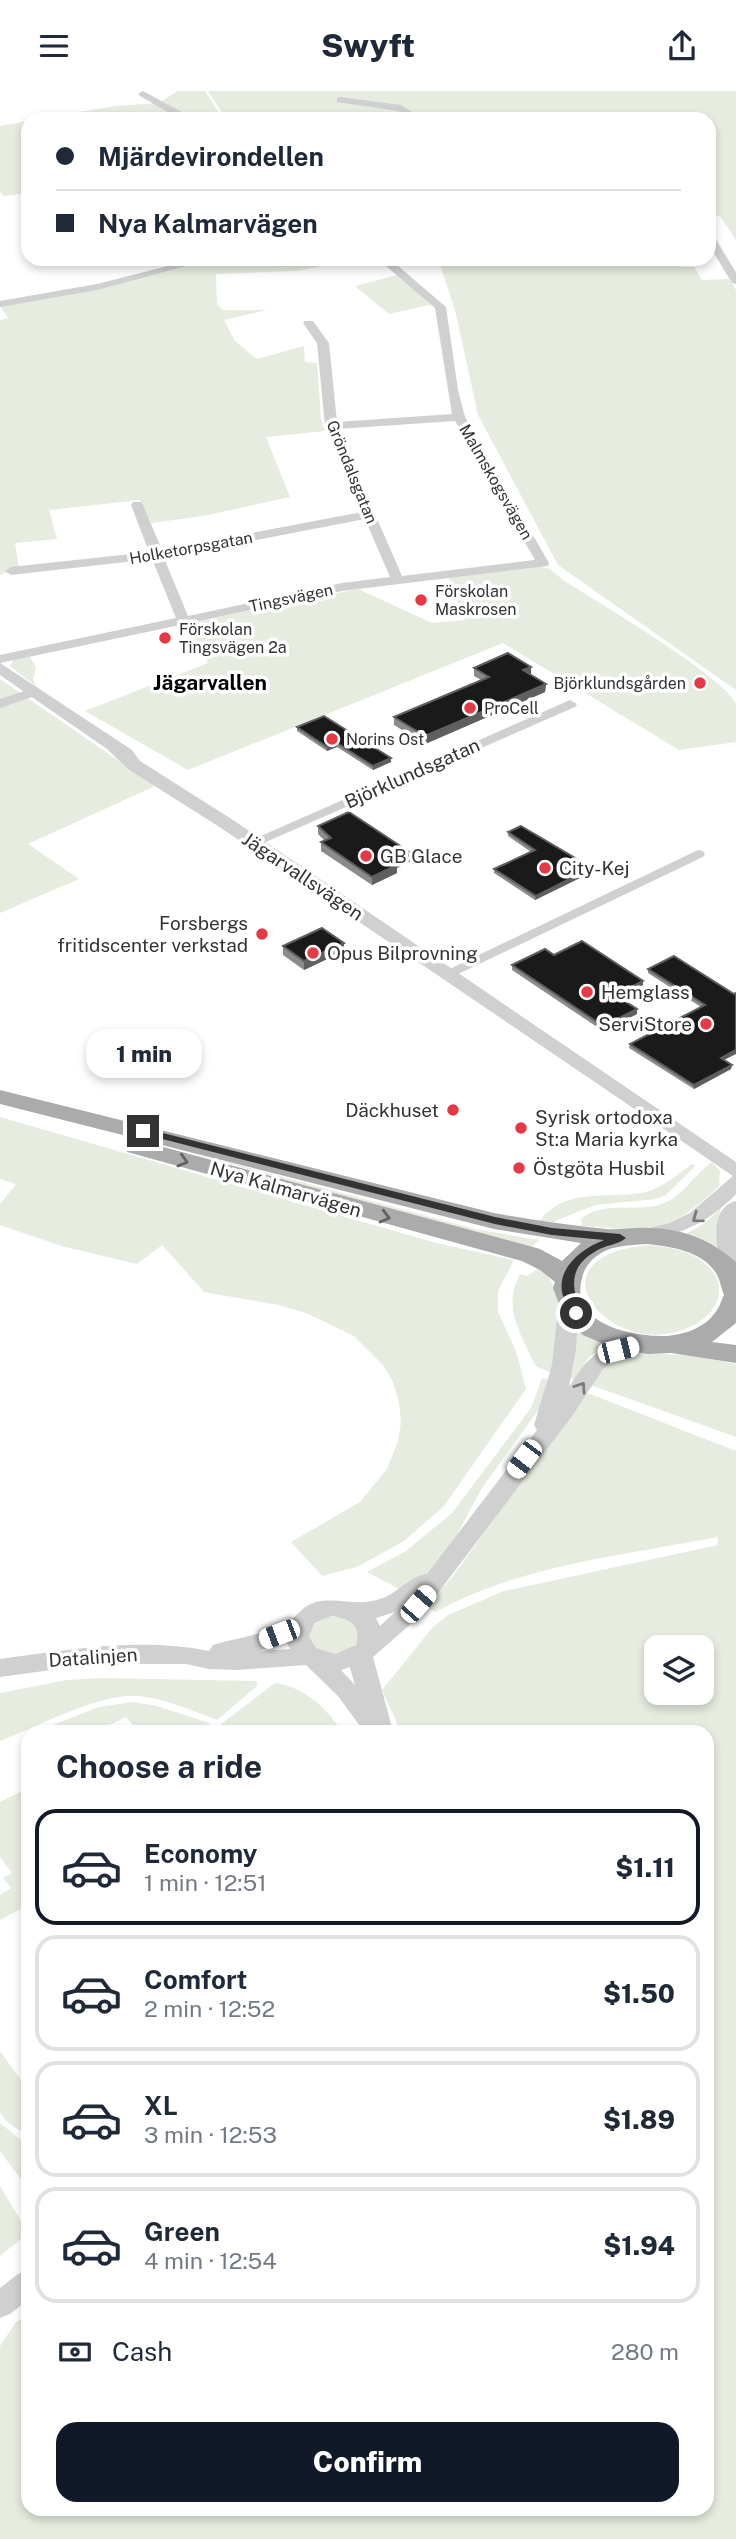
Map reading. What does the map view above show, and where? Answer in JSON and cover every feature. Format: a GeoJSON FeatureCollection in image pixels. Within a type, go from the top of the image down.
{"type":"FeatureCollection","features":[{"type":"Feature","properties":{"kind":"main road","name":"Nya Kalmarvägen"},"geometry":{"type":"LineString","coordinates":[[0,1097],[495,1221],[552,1232],[620,1238]]}},
{"type":"Feature","properties":{"kind":"main road","name":"Nya Kalmarvägen"},"geometry":{"type":"LineString","coordinates":[[0,1107],[293,1192],[531,1255],[549,1264],[568,1290]]}},
{"type":"Feature","properties":{"kind":"main road"},"geometry":{"type":"LineString","coordinates":[[668,1345],[694,1340],[716,1329],[730,1314],[735,1289],[718,1259],[701,1248],[679,1240],[648,1235],[620,1238],[591,1249],[580,1257],[568,1290],[588,1324],[603,1334],[640,1345],[668,1345],[736,1355]]}},
{"type":"Feature","properties":{"kind":"street"},"geometry":{"type":"LineString","coordinates":[[143,94],[175,112]]}},
{"type":"Feature","properties":{"kind":"street"},"geometry":{"type":"LineString","coordinates":[[340,100],[401,108],[407,112]]}},
{"type":"Feature","properties":{"kind":"street"},"geometry":{"type":"LineString","coordinates":[[716,248],[736,281]]}},
{"type":"Feature","properties":{"kind":"street"},"geometry":{"type":"LineString","coordinates":[[0,304],[97,287],[180,266]]}},
{"type":"Feature","properties":{"kind":"street","name":"Malmskogsvägen"},"geometry":{"type":"LineString","coordinates":[[391,266],[440,307],[452,390],[459,417],[544,563]]}},
{"type":"Feature","properties":{"kind":"street","name":"Gröndalsgatan"},"geometry":{"type":"LineString","coordinates":[[309,323],[323,343],[331,426],[397,579]]}},
{"type":"Feature","properties":{"kind":"street"},"geometry":{"type":"LineString","coordinates":[[331,426],[459,417]]}},
{"type":"Feature","properties":{"kind":"street"},"geometry":{"type":"LineString","coordinates":[[137,505],[183,620]]}},
{"type":"Feature","properties":{"kind":"street","name":"Holketorpsgatan"},"geometry":{"type":"LineString","coordinates":[[11,571],[157,555],[369,514]]}},
{"type":"Feature","properties":{"kind":"street","name":"Tingsvägen"},"geometry":{"type":"LineString","coordinates":[[0,659],[342,587],[544,563]]}},
{"type":"Feature","properties":{"kind":"street","name":"Jägarvallsvägen"},"geometry":{"type":"LineString","coordinates":[[0,668],[115,748],[134,765],[158,777],[736,1171]]}},
{"type":"Feature","properties":{"kind":"street"},"geometry":{"type":"LineString","coordinates":[[0,704],[33,692]]}},
{"type":"Feature","properties":{"kind":"street","name":"Björklundsgatan"},"geometry":{"type":"LineString","coordinates":[[254,842],[570,704]]}},
{"type":"Feature","properties":{"kind":"street"},"geometry":{"type":"LineString","coordinates":[[447,974],[698,853]]}},
{"type":"Feature","properties":{"kind":"street"},"geometry":{"type":"LineString","coordinates":[[648,1235],[688,1225],[703,1215],[736,1182]]}},
{"type":"Feature","properties":{"kind":"street"},"geometry":{"type":"LineString","coordinates":[[735,1289],[727,1224],[736,1207]]}},
{"type":"Feature","properties":{"kind":"street"},"geometry":{"type":"LineString","coordinates":[[539,1440],[561,1381],[568,1347],[568,1290]]}},
{"type":"Feature","properties":{"kind":"street"},"geometry":{"type":"LineString","coordinates":[[311,1657],[343,1662],[363,1652],[418,1604],[601,1359],[618,1350],[640,1345]]}},
{"type":"Feature","properties":{"kind":"street"},"geometry":{"type":"LineString","coordinates":[[353,1612],[374,1611],[405,1597],[420,1587],[454,1554]]}},
{"type":"Feature","properties":{"kind":"street"},"geometry":{"type":"LineString","coordinates":[[374,1725],[297,1639],[299,1626],[311,1614],[321,1610],[343,1609],[361,1616],[370,1629],[372,1636],[363,1652],[362,1668],[378,1725]]}},
{"type":"Feature","properties":{"kind":"street","name":"Datalinjen"},"geometry":{"type":"LineString","coordinates":[[0,1668],[95,1655],[186,1655],[250,1644],[299,1626]]}},
{"type":"Feature","properties":{"kind":"street","name":"Datalinjen"},"geometry":{"type":"LineString","coordinates":[[186,1655],[209,1660],[237,1661],[311,1657]]}},
{"type":"Feature","properties":{"kind":"street"},"geometry":{"type":"LineString","coordinates":[[0,2305],[21,2288]]}},
{"type":"Feature","properties":{"kind":"shaded area"},"geometry":{"type":"Polygon","coordinates":[[[178,91],[205,91],[218,112],[179,112],[162,101],[178,91]]]}},
{"type":"Feature","properties":{"kind":"shaded area"},"geometry":{"type":"Polygon","coordinates":[[[208,91],[736,91],[736,240],[720,216],[716,216],[716,112],[222,112],[208,91]]]}},
{"type":"Feature","properties":{"kind":"shaded area"},"geometry":{"type":"Polygon","coordinates":[[[157,103],[172,112],[79,112],[157,103]]]}},
{"type":"Feature","properties":{"kind":"shaded area"},"geometry":{"type":"Polygon","coordinates":[[[21,122],[21,194],[4,196],[0,192],[0,126],[21,122]]]}},
{"type":"Feature","properties":{"kind":"shaded area"},"geometry":{"type":"Polygon","coordinates":[[[188,266],[323,266],[296,271],[216,274],[217,304],[223,310],[267,310],[224,320],[235,341],[257,359],[304,346],[305,362],[317,363],[321,419],[325,431],[266,437],[290,497],[203,516],[151,523],[140,500],[49,510],[57,539],[15,543],[19,568],[0,575],[0,320],[8,318],[0,306],[100,288],[188,266]]]}},
{"type":"Feature","properties":{"kind":"shaded area"},"geometry":{"type":"Polygon","coordinates":[[[440,266],[680,266],[694,267],[702,280],[729,279],[736,290],[736,690],[558,565],[478,415],[455,310],[440,266]]]}},
{"type":"Feature","properties":{"kind":"shaded area"},"geometry":{"type":"Polygon","coordinates":[[[397,275],[433,304],[389,314],[355,286],[397,275]]]}},
{"type":"Feature","properties":{"kind":"shaded area"},"geometry":{"type":"Polygon","coordinates":[[[540,567],[550,569],[657,639],[727,692],[736,704],[736,742],[679,750],[503,643],[188,770],[85,711],[208,663],[184,624],[358,589],[432,623],[465,620],[448,577],[540,567]]]}},
{"type":"Feature","properties":{"kind":"shaded area"},"geometry":{"type":"Polygon","coordinates":[[[30,656],[36,668],[33,679],[37,687],[10,666],[14,659],[30,656]]]}},
{"type":"Feature","properties":{"kind":"shaded area"},"geometry":{"type":"Polygon","coordinates":[[[0,679],[155,786],[28,844],[79,879],[0,913],[0,679]]]}},
{"type":"Feature","properties":{"kind":"shaded area"},"geometry":{"type":"Polygon","coordinates":[[[0,1117],[436,1243],[514,1260],[498,1291],[498,1312],[516,1351],[526,1389],[444,1506],[404,1541],[357,1567],[322,1576],[291,1542],[360,1502],[387,1469],[398,1441],[401,1422],[393,1382],[383,1365],[354,1336],[306,1313],[279,1305],[204,1292],[162,1245],[137,1264],[61,1246],[0,1225],[0,1204],[16,1184],[0,1179],[0,1117]]]}},
{"type":"Feature","properties":{"kind":"shaded area"},"geometry":{"type":"Polygon","coordinates":[[[124,1134],[475,1229],[539,1240],[532,1247],[474,1233],[124,1134]]]}},
{"type":"Feature","properties":{"kind":"shaded area"},"geometry":{"type":"Polygon","coordinates":[[[712,1162],[720,1171],[719,1186],[686,1214],[671,1222],[641,1229],[582,1226],[581,1219],[600,1210],[652,1206],[669,1201],[712,1162]]]}},
{"type":"Feature","properties":{"kind":"shaded area"},"geometry":{"type":"Polygon","coordinates":[[[692,1164],[695,1166],[666,1195],[656,1199],[595,1205],[553,1222],[540,1221],[550,1210],[575,1199],[652,1190],[692,1164]]]}},
{"type":"Feature","properties":{"kind":"shaded area"},"geometry":{"type":"Polygon","coordinates":[[[721,1208],[717,1223],[719,1250],[686,1234],[706,1222],[721,1208]]]}},
{"type":"Feature","properties":{"kind":"shaded area"},"geometry":{"type":"Polygon","coordinates":[[[651,1245],[692,1255],[713,1272],[718,1282],[717,1302],[702,1320],[690,1327],[661,1335],[633,1331],[609,1320],[592,1304],[585,1285],[591,1267],[612,1253],[651,1245]]]}},
{"type":"Feature","properties":{"kind":"shaded area"},"geometry":{"type":"Polygon","coordinates":[[[539,1268],[549,1278],[558,1303],[558,1331],[552,1373],[534,1363],[515,1320],[513,1309],[515,1286],[520,1274],[527,1276],[539,1268]]]}},
{"type":"Feature","properties":{"kind":"shaded area"},"geometry":{"type":"Polygon","coordinates":[[[576,1327],[610,1344],[589,1357],[576,1380],[570,1378],[576,1327]]]}},
{"type":"Feature","properties":{"kind":"shaded area"},"geometry":{"type":"Polygon","coordinates":[[[630,1352],[695,1356],[736,1364],[736,1437],[588,1384],[608,1360],[630,1352]]]}},
{"type":"Feature","properties":{"kind":"shaded area"},"geometry":{"type":"Polygon","coordinates":[[[542,1378],[554,1382],[547,1398],[482,1488],[452,1544],[426,1575],[403,1591],[367,1572],[406,1551],[452,1513],[531,1408],[542,1378]]]}},
{"type":"Feature","properties":{"kind":"shaded area"},"geometry":{"type":"Polygon","coordinates":[[[585,1392],[736,1451],[736,2539],[0,2539],[0,2346],[21,2319],[21,2516],[714,2516],[714,1725],[398,1725],[382,1690],[433,1627],[448,1615],[504,1591],[718,1545],[717,1537],[536,1573],[467,1596],[436,1612],[426,1606],[453,1576],[585,1392]]]}},
{"type":"Feature","properties":{"kind":"shaded area"},"geometry":{"type":"Polygon","coordinates":[[[329,1616],[346,1618],[358,1628],[357,1641],[353,1647],[332,1655],[310,1646],[308,1627],[313,1622],[329,1616]]]}},
{"type":"Feature","properties":{"kind":"shaded area"},"geometry":{"type":"Polygon","coordinates":[[[100,1678],[257,1681],[257,1686],[217,1720],[159,1700],[124,1696],[88,1705],[38,1725],[21,1725],[21,1732],[0,1741],[0,1693],[67,1680],[100,1678]]]}},
{"type":"Feature","properties":{"kind":"shaded area"},"geometry":{"type":"Polygon","coordinates":[[[275,1683],[306,1694],[337,1725],[220,1725],[275,1683]]]}},
{"type":"Feature","properties":{"kind":"shaded area"},"geometry":{"type":"Polygon","coordinates":[[[133,1702],[157,1706],[210,1725],[133,1725],[126,1717],[109,1725],[53,1725],[99,1707],[133,1702]]]}},
{"type":"Feature","properties":{"kind":"shaded area"},"geometry":{"type":"Polygon","coordinates":[[[21,1792],[21,1909],[0,1920],[0,1895],[11,1888],[3,1878],[12,1873],[0,1857],[0,1802],[21,1792]]]}},
{"type":"Feature","properties":{"kind":"shaded area"},"geometry":{"type":"Polygon","coordinates":[[[0,2051],[21,2080],[21,2131],[7,2122],[0,2113],[0,2051]]]}},
{"type":"Feature","properties":{"kind":"shaded area"},"geometry":{"type":"Polygon","coordinates":[[[0,2123],[21,2140],[21,2180],[0,2151],[0,2123]]]}},
{"type":"Feature","properties":{"kind":"shaded area"},"geometry":{"type":"Polygon","coordinates":[[[0,2186],[21,2221],[21,2239],[0,2256],[0,2186]]]}},
{"type":"Feature","properties":{"kind":"building","name":"ProCell"},"geometry":{"type":"Polygon","coordinates":[[[508,653],[531,667],[523,670],[546,684],[425,736],[394,717],[489,677],[474,668],[508,653]]]}},
{"type":"Feature","properties":{"kind":"building","name":"Norins Ost"},"geometry":{"type":"Polygon","coordinates":[[[324,716],[391,758],[373,766],[337,743],[327,747],[297,727],[324,716]]]}},
{"type":"Feature","properties":{"kind":"building","name":"GB Glace"},"geometry":{"type":"Polygon","coordinates":[[[349,812],[411,853],[392,862],[397,865],[372,877],[321,842],[331,838],[318,826],[349,812]]]}},
{"type":"Feature","properties":{"kind":"building","name":"City-Kej"},"geometry":{"type":"Polygon","coordinates":[[[521,826],[592,868],[536,896],[494,869],[535,850],[508,832],[521,826]]]}},
{"type":"Feature","properties":{"kind":"building"},"geometry":{"type":"Polygon","coordinates":[[[322,928],[344,943],[304,961],[283,946],[322,928]]]}},
{"type":"Feature","properties":{"kind":"building","name":"Hemglass"},"geometry":{"type":"Polygon","coordinates":[[[582,941],[643,981],[615,995],[637,1009],[603,1026],[512,965],[545,949],[554,955],[582,941]]]}},
{"type":"Feature","properties":{"kind":"building","name":"ServiStore"},"geometry":{"type":"Polygon","coordinates":[[[674,956],[736,993],[736,1050],[721,1058],[732,1065],[694,1085],[630,1044],[705,1005],[648,969],[674,956]]]}},
{"type":"Feature","properties":{"kind":"place","name":"Förskolan Maskrosen"},"geometry":{"type":"Point","coordinates":[421,600]}},
{"type":"Feature","properties":{"kind":"place","name":"Förskolan Tingsvägen 2a"},"geometry":{"type":"Point","coordinates":[165,638]}},
{"type":"Feature","properties":{"kind":"place","name":"Björklundsgården"},"geometry":{"type":"Point","coordinates":[700,683]}},
{"type":"Feature","properties":{"kind":"place","name":"ProCell"},"geometry":{"type":"Point","coordinates":[470,708]}},
{"type":"Feature","properties":{"kind":"place","name":"Norins Ost"},"geometry":{"type":"Point","coordinates":[332,739]}},
{"type":"Feature","properties":{"kind":"place","name":"GB Glace"},"geometry":{"type":"Point","coordinates":[366,856]}},
{"type":"Feature","properties":{"kind":"place","name":"City-Kej"},"geometry":{"type":"Point","coordinates":[545,868]}},
{"type":"Feature","properties":{"kind":"place","name":"Forsbergs fritidscenter verkstad"},"geometry":{"type":"Point","coordinates":[262,934]}},
{"type":"Feature","properties":{"kind":"place","name":"Opus Bilprovning"},"geometry":{"type":"Point","coordinates":[313,953]}},
{"type":"Feature","properties":{"kind":"place","name":"Hemglass"},"geometry":{"type":"Point","coordinates":[587,992]}},
{"type":"Feature","properties":{"kind":"place","name":"ServiStore"},"geometry":{"type":"Point","coordinates":[706,1024]}},
{"type":"Feature","properties":{"kind":"place","name":"Däckhuset"},"geometry":{"type":"Point","coordinates":[453,1110]}},
{"type":"Feature","properties":{"kind":"place","name":"Syrisk ortodoxa St:a Maria kyrka"},"geometry":{"type":"Point","coordinates":[521,1128]}},
{"type":"Feature","properties":{"kind":"place","name":"Östgöta Husbil"},"geometry":{"type":"Point","coordinates":[519,1168]}},
{"type":"Feature","properties":{"kind":"district","name":"Jägarvallen"},"geometry":{"type":"Point","coordinates":[210,682]}},
{"type":"Feature","properties":{"kind":"route"},"geometry":{"type":"LineString","coordinates":[[143,1131],[526,1228],[620,1238],[591,1249],[572,1267],[566,1289],[576,1313]]}}]}
